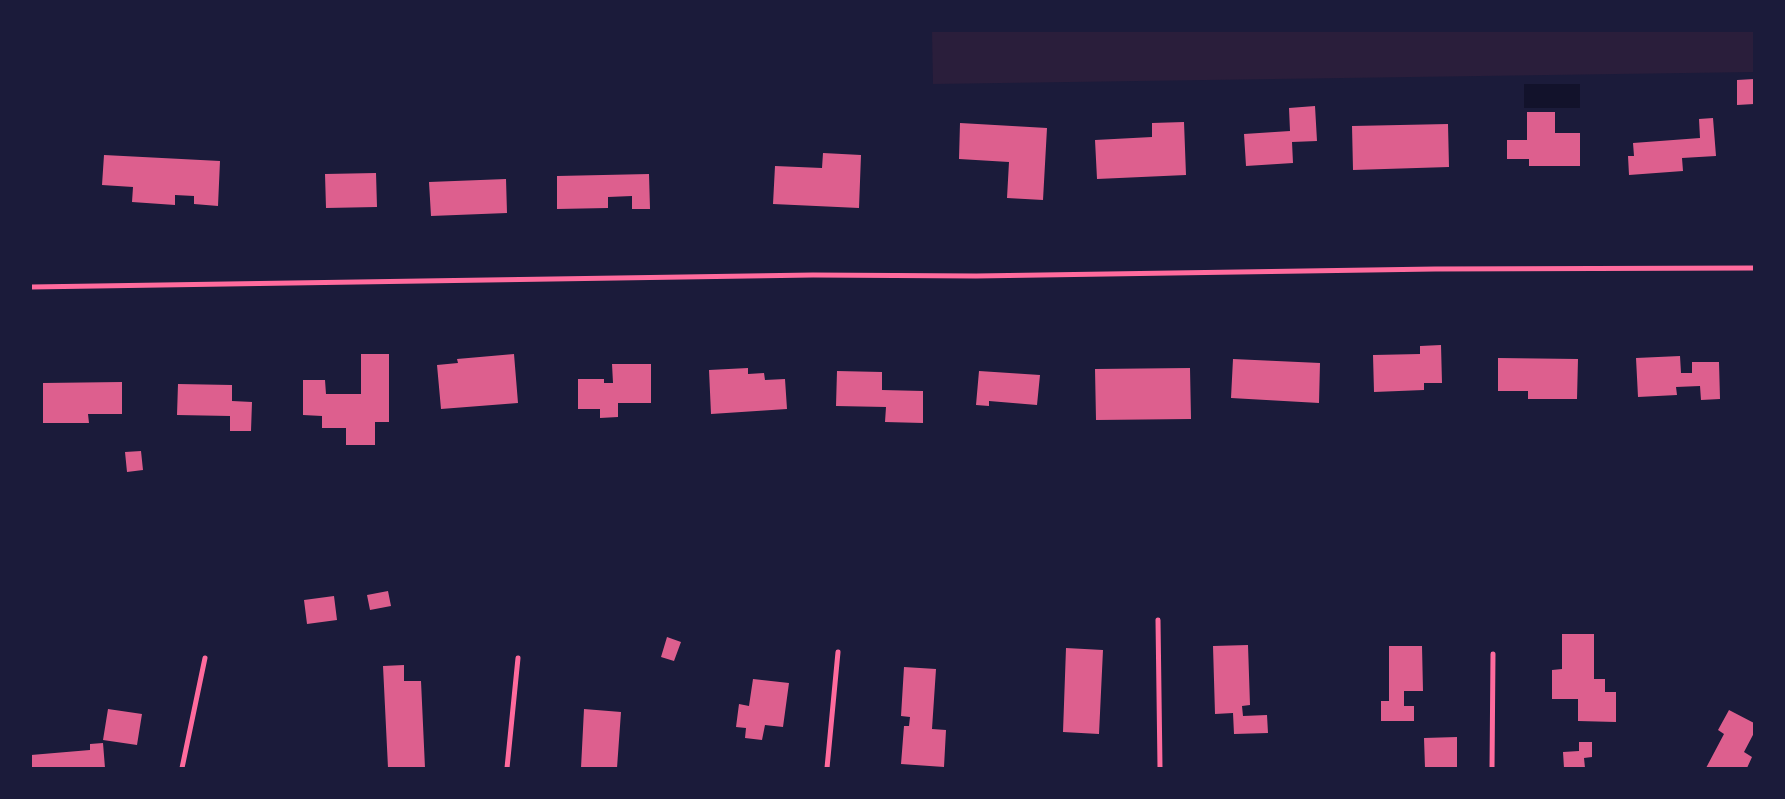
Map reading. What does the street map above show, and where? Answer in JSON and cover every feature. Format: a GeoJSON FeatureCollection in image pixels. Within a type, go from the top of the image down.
{"type":"FeatureCollection","features":[{"type":"Feature","properties":{"kind":"street"},"geometry":{"type":"LineString","coordinates":[[31,287],[813,275],[976,276],[1435,269],[1754,268]]}},
{"type":"Feature","properties":{"kind":"street"},"geometry":{"type":"LineString","coordinates":[[1158,620],[1160,768]]}},
{"type":"Feature","properties":{"kind":"street"},"geometry":{"type":"LineString","coordinates":[[827,768],[838,652]]}},
{"type":"Feature","properties":{"kind":"street"},"geometry":{"type":"LineString","coordinates":[[1492,654],[1492,768]]}},
{"type":"Feature","properties":{"kind":"street"},"geometry":{"type":"LineString","coordinates":[[182,768],[205,658]]}},
{"type":"Feature","properties":{"kind":"street"},"geometry":{"type":"LineString","coordinates":[[507,768],[518,658]]}},
{"type":"Feature","properties":{"kind":"shaded area"},"geometry":{"type":"Polygon","coordinates":[[[932,31],[1754,31],[1754,72],[933,84],[932,31]]]}},
{"type":"Feature","properties":{"kind":"shaded area"},"geometry":{"type":"Polygon","coordinates":[[[1524,84],[1580,84],[1580,108],[1524,108],[1524,84]]]}},
{"type":"Feature","properties":{"kind":"building"},"geometry":{"type":"Polygon","coordinates":[[[1754,79],[1754,104],[1737,105],[1737,80],[1754,79]]]}},
{"type":"Feature","properties":{"kind":"building"},"geometry":{"type":"Polygon","coordinates":[[[1315,106],[1317,141],[1292,142],[1293,163],[1246,166],[1244,134],[1290,131],[1289,108],[1315,106]]]}},
{"type":"Feature","properties":{"kind":"building"},"geometry":{"type":"Polygon","coordinates":[[[1527,112],[1555,112],[1555,133],[1580,133],[1580,166],[1529,166],[1529,159],[1507,159],[1507,140],[1527,140],[1527,112]]]}},
{"type":"Feature","properties":{"kind":"building"},"geometry":{"type":"Polygon","coordinates":[[[1713,118],[1716,156],[1682,158],[1683,171],[1629,175],[1628,156],[1634,156],[1633,143],[1700,138],[1699,119],[1713,118]]]}},
{"type":"Feature","properties":{"kind":"building"},"geometry":{"type":"Polygon","coordinates":[[[1184,122],[1186,175],[1097,179],[1095,140],[1152,137],[1152,123],[1184,122]]]}},
{"type":"Feature","properties":{"kind":"building"},"geometry":{"type":"Polygon","coordinates":[[[960,123],[1047,128],[1043,200],[1007,198],[1009,162],[959,159],[960,123]]]}},
{"type":"Feature","properties":{"kind":"building"},"geometry":{"type":"Polygon","coordinates":[[[1448,124],[1449,167],[1353,170],[1352,126],[1448,124]]]}},
{"type":"Feature","properties":{"kind":"building"},"geometry":{"type":"Polygon","coordinates":[[[823,153],[861,155],[859,208],[773,204],[775,166],[822,168],[823,153]]]}},
{"type":"Feature","properties":{"kind":"building"},"geometry":{"type":"Polygon","coordinates":[[[104,155],[220,161],[218,206],[194,204],[194,196],[175,195],[175,205],[132,202],[133,187],[102,185],[104,155]]]}},
{"type":"Feature","properties":{"kind":"building"},"geometry":{"type":"Polygon","coordinates":[[[376,173],[377,207],[326,208],[325,174],[376,173]]]}},
{"type":"Feature","properties":{"kind":"building"},"geometry":{"type":"Polygon","coordinates":[[[649,174],[650,209],[632,209],[632,196],[608,197],[608,208],[557,209],[557,176],[649,174]]]}},
{"type":"Feature","properties":{"kind":"building"},"geometry":{"type":"Polygon","coordinates":[[[506,179],[507,213],[431,216],[429,182],[506,179]]]}},
{"type":"Feature","properties":{"kind":"building"},"geometry":{"type":"Polygon","coordinates":[[[1441,345],[1442,383],[1424,383],[1424,390],[1374,392],[1373,355],[1420,354],[1420,346],[1441,345]]]}},
{"type":"Feature","properties":{"kind":"building"},"geometry":{"type":"Polygon","coordinates":[[[361,354],[389,354],[389,422],[375,422],[375,445],[346,445],[346,428],[322,428],[322,416],[303,415],[303,380],[325,380],[326,394],[361,394],[361,354]]]}},
{"type":"Feature","properties":{"kind":"building"},"geometry":{"type":"Polygon","coordinates":[[[514,354],[518,403],[441,409],[437,365],[458,363],[457,359],[514,354]]]}},
{"type":"Feature","properties":{"kind":"building"},"geometry":{"type":"Polygon","coordinates":[[[1680,356],[1681,373],[1692,373],[1692,362],[1719,362],[1720,399],[1701,400],[1700,386],[1676,387],[1677,395],[1638,397],[1636,358],[1680,356]]]}},
{"type":"Feature","properties":{"kind":"building"},"geometry":{"type":"Polygon","coordinates":[[[1498,358],[1578,359],[1577,399],[1528,399],[1528,391],[1498,391],[1498,358]]]}},
{"type":"Feature","properties":{"kind":"building"},"geometry":{"type":"Polygon","coordinates":[[[1233,359],[1320,363],[1319,403],[1231,398],[1233,359]]]}},
{"type":"Feature","properties":{"kind":"building"},"geometry":{"type":"Polygon","coordinates":[[[612,364],[651,364],[651,403],[618,403],[618,417],[600,418],[600,409],[578,409],[578,379],[604,379],[604,383],[613,383],[612,364]]]}},
{"type":"Feature","properties":{"kind":"building"},"geometry":{"type":"Polygon","coordinates":[[[748,368],[748,374],[764,373],[765,380],[785,379],[787,409],[711,414],[709,370],[748,368]]]}},
{"type":"Feature","properties":{"kind":"building"},"geometry":{"type":"Polygon","coordinates":[[[1190,368],[1191,419],[1096,420],[1095,369],[1190,368]]]}},
{"type":"Feature","properties":{"kind":"building"},"geometry":{"type":"Polygon","coordinates":[[[837,371],[882,372],[882,390],[923,391],[923,423],[885,422],[886,407],[836,406],[837,371]]]}},
{"type":"Feature","properties":{"kind":"building"},"geometry":{"type":"Polygon","coordinates":[[[979,371],[1040,375],[1037,405],[989,401],[989,406],[976,405],[979,371]]]}},
{"type":"Feature","properties":{"kind":"building"},"geometry":{"type":"Polygon","coordinates":[[[122,382],[122,414],[88,414],[89,423],[43,423],[43,383],[122,382]]]}},
{"type":"Feature","properties":{"kind":"building"},"geometry":{"type":"Polygon","coordinates":[[[178,384],[232,385],[232,401],[252,402],[251,431],[230,431],[230,416],[177,415],[178,384]]]}},
{"type":"Feature","properties":{"kind":"building"},"geometry":{"type":"Polygon","coordinates":[[[141,451],[143,470],[127,472],[125,452],[141,451]]]}},
{"type":"Feature","properties":{"kind":"building"},"geometry":{"type":"Polygon","coordinates":[[[388,591],[391,606],[370,610],[367,595],[388,591]]]}},
{"type":"Feature","properties":{"kind":"building"},"geometry":{"type":"Polygon","coordinates":[[[334,596],[337,620],[307,624],[304,600],[334,596]]]}},
{"type":"Feature","properties":{"kind":"building"},"geometry":{"type":"Polygon","coordinates":[[[1562,634],[1594,634],[1594,679],[1605,679],[1605,692],[1616,692],[1616,722],[1578,721],[1578,699],[1552,699],[1552,670],[1562,669],[1562,634]]]}},
{"type":"Feature","properties":{"kind":"building"},"geometry":{"type":"Polygon","coordinates":[[[667,637],[681,642],[674,661],[661,657],[667,637]]]}},
{"type":"Feature","properties":{"kind":"building"},"geometry":{"type":"Polygon","coordinates":[[[1248,645],[1250,705],[1242,706],[1243,716],[1267,715],[1268,733],[1234,734],[1233,713],[1215,714],[1213,646],[1248,645]]]}},
{"type":"Feature","properties":{"kind":"building"},"geometry":{"type":"Polygon","coordinates":[[[1389,646],[1422,646],[1423,691],[1404,691],[1404,706],[1414,706],[1414,721],[1381,721],[1381,701],[1389,701],[1389,646]]]}},
{"type":"Feature","properties":{"kind":"building"},"geometry":{"type":"Polygon","coordinates":[[[1066,648],[1103,650],[1099,734],[1063,732],[1066,648]]]}},
{"type":"Feature","properties":{"kind":"building"},"geometry":{"type":"Polygon","coordinates":[[[404,665],[404,681],[421,681],[425,768],[388,768],[383,666],[404,665]]]}},
{"type":"Feature","properties":{"kind":"building"},"geometry":{"type":"Polygon","coordinates":[[[904,667],[936,669],[932,729],[946,730],[944,767],[901,764],[904,726],[909,726],[910,717],[901,716],[904,667]]]}},
{"type":"Feature","properties":{"kind":"building"},"geometry":{"type":"Polygon","coordinates":[[[753,679],[789,683],[783,727],[765,725],[762,740],[745,738],[746,728],[736,727],[739,704],[749,706],[753,679]]]}},
{"type":"Feature","properties":{"kind":"building"},"geometry":{"type":"Polygon","coordinates":[[[108,709],[142,714],[137,745],[103,740],[108,709]]]}},
{"type":"Feature","properties":{"kind":"building"},"geometry":{"type":"Polygon","coordinates":[[[584,709],[621,712],[617,768],[581,768],[584,709]]]}},
{"type":"Feature","properties":{"kind":"building"},"geometry":{"type":"Polygon","coordinates":[[[1729,710],[1754,723],[1754,733],[1744,752],[1752,757],[1747,768],[1706,768],[1724,734],[1718,730],[1729,710]]]}},
{"type":"Feature","properties":{"kind":"building"},"geometry":{"type":"Polygon","coordinates":[[[1457,737],[1457,768],[1425,768],[1424,738],[1457,737]]]}},
{"type":"Feature","properties":{"kind":"building"},"geometry":{"type":"Polygon","coordinates":[[[1579,742],[1592,742],[1592,757],[1584,758],[1585,768],[1564,768],[1563,752],[1579,751],[1579,742]]]}},
{"type":"Feature","properties":{"kind":"building"},"geometry":{"type":"Polygon","coordinates":[[[103,743],[105,768],[31,768],[31,755],[90,750],[90,744],[103,743]]]}}]}
